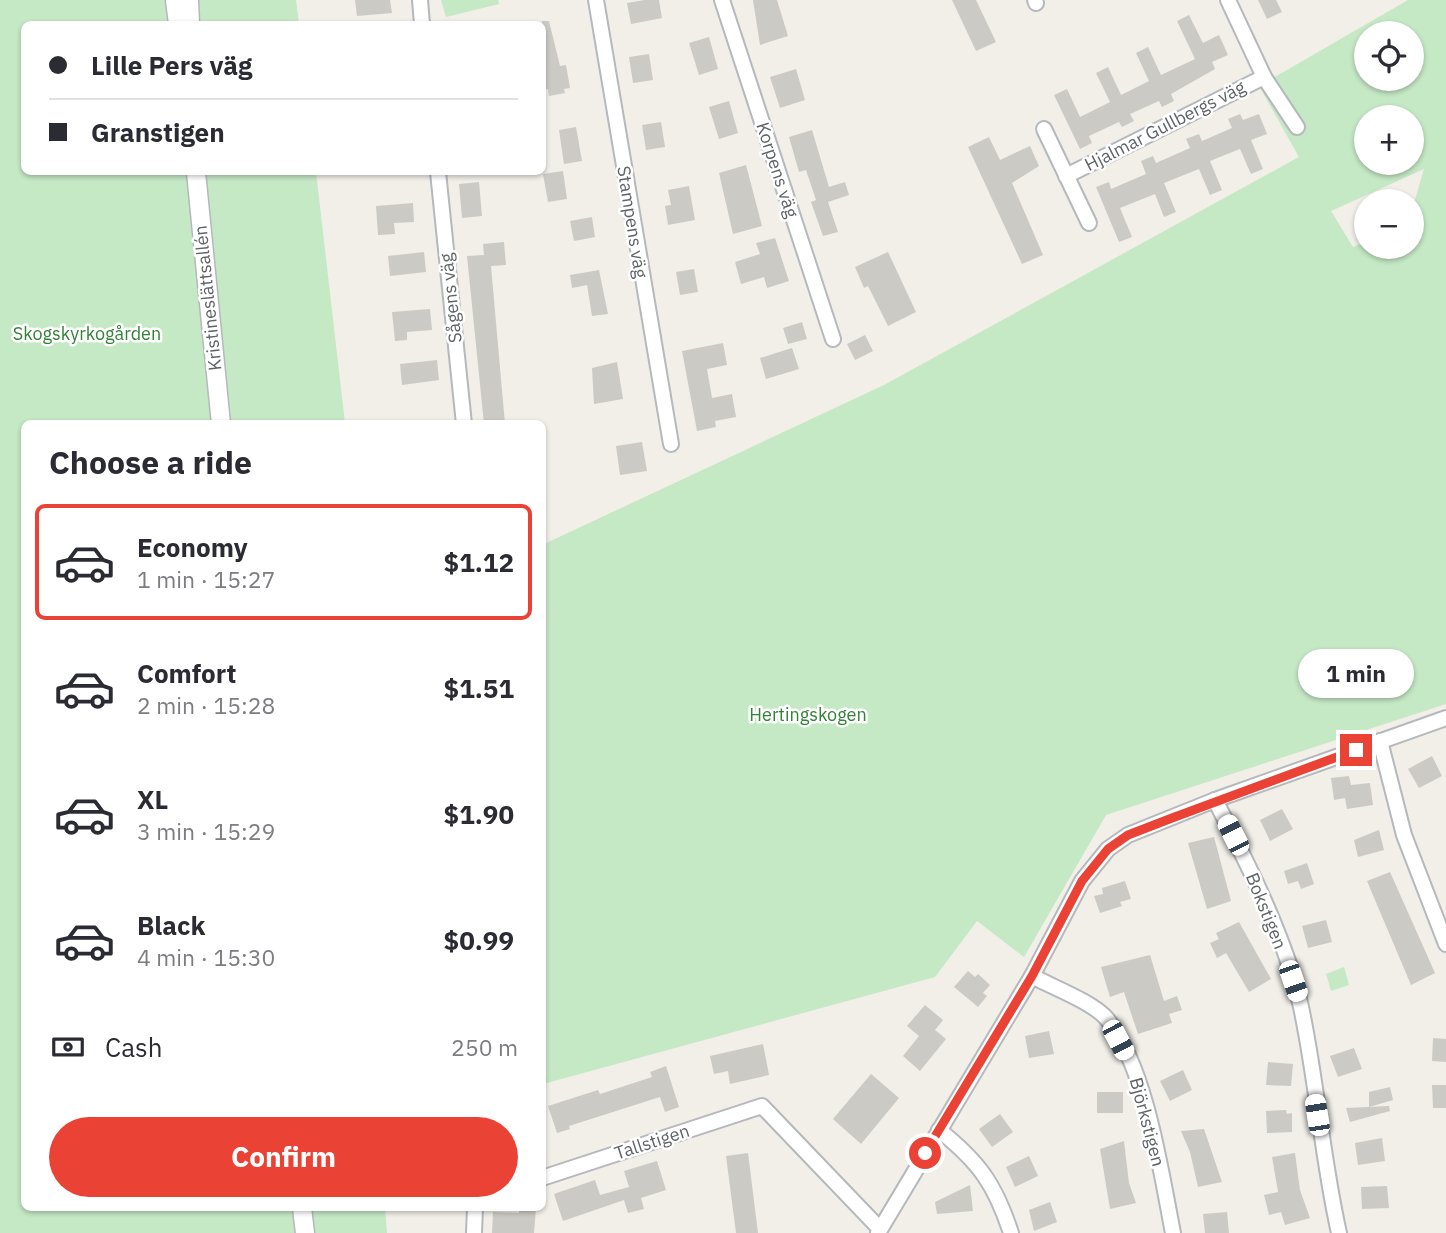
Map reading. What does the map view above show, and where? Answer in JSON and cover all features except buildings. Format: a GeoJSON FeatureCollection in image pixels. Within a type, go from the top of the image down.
{"type":"FeatureCollection","features":[{"type":"Feature","properties":{"kind":"street"},"geometry":{"type":"LineString","coordinates":[[175,0],[178,21]]}},
{"type":"Feature","properties":{"kind":"street"},"geometry":{"type":"LineString","coordinates":[[189,0],[190,21]]}},
{"type":"Feature","properties":{"kind":"street"},"geometry":{"type":"LineString","coordinates":[[420,0],[422,21]]}},
{"type":"Feature","properties":{"kind":"street","name":"Stampens väg"},"geometry":{"type":"LineString","coordinates":[[596,0],[671,444]]}},
{"type":"Feature","properties":{"kind":"street","name":"Korpens väg"},"geometry":{"type":"LineString","coordinates":[[722,0],[833,339]]}},
{"type":"Feature","properties":{"kind":"street"},"geometry":{"type":"LineString","coordinates":[[1228,0],[1264,77],[1297,127]]}},
{"type":"Feature","properties":{"kind":"street","name":"Hjalmar Gullbergs väg"},"geometry":{"type":"LineString","coordinates":[[1066,176],[1264,77]]}},
{"type":"Feature","properties":{"kind":"street"},"geometry":{"type":"LineString","coordinates":[[1044,129],[1089,223]]}},
{"type":"Feature","properties":{"kind":"street","name":"Kristineslättsallén"},"geometry":{"type":"LineString","coordinates":[[196,175],[221,420]]}},
{"type":"Feature","properties":{"kind":"street","name":"Sågens väg"},"geometry":{"type":"LineString","coordinates":[[438,175],[464,420]]}},
{"type":"Feature","properties":{"kind":"street"},"geometry":{"type":"LineString","coordinates":[[879,1231],[1032,976],[1082,881],[1092,866],[1119,841],[1216,800],[1446,718]]}},
{"type":"Feature","properties":{"kind":"street"},"geometry":{"type":"LineString","coordinates":[[1380,741],[1404,835],[1446,944]]}},
{"type":"Feature","properties":{"kind":"street","name":"Bokstigen"},"geometry":{"type":"LineString","coordinates":[[1216,800],[1266,909],[1301,1006],[1339,1233]]}},
{"type":"Feature","properties":{"kind":"street","name":"Björkstigen"},"geometry":{"type":"LineString","coordinates":[[1032,976],[1106,1018],[1129,1061],[1149,1118],[1173,1233]]}},
{"type":"Feature","properties":{"kind":"street","name":"Tallstigen"},"geometry":{"type":"LineString","coordinates":[[546,1177],[762,1106],[879,1231]]}},
{"type":"Feature","properties":{"kind":"street"},"geometry":{"type":"LineString","coordinates":[[939,1130],[970,1154],[983,1170],[995,1190],[1011,1233]]}},
{"type":"Feature","properties":{"kind":"street"},"geometry":{"type":"LineString","coordinates":[[302,1211],[305,1233]]}},
{"type":"Feature","properties":{"kind":"street"},"geometry":{"type":"LineString","coordinates":[[474,1233],[475,1211]]}},
{"type":"Feature","properties":{"kind":"green space","name":"Skogskyrkogården"},"geometry":{"type":"Polygon","coordinates":[[[0,0],[296,0],[299,21],[21,21],[21,175],[316,175],[345,420],[21,420],[21,1211],[385,1211],[387,1233],[0,1233],[0,0]]]}},
{"type":"Feature","properties":{"kind":"green space"},"geometry":{"type":"Polygon","coordinates":[[[441,0],[498,0],[499,4],[446,17],[441,0]]]}},
{"type":"Feature","properties":{"kind":"green space","name":"Hertingskogen"},"geometry":{"type":"Polygon","coordinates":[[[1408,0],[1446,0],[1446,704],[1106,815],[1024,957],[977,921],[935,977],[546,1083],[546,543],[884,385],[1299,157],[1259,86],[1354,31],[1354,91],[1424,91],[1424,21],[1372,21],[1408,0]],[[1354,105],[1354,175],[1411,175],[1380,189],[1354,189],[1354,201],[1331,211],[1354,247],[1354,259],[1424,259],[1424,189],[1418,189],[1424,175],[1424,105],[1354,105]]]}},
{"type":"Feature","properties":{"kind":"green space"},"geometry":{"type":"Polygon","coordinates":[[[1344,967],[1349,985],[1331,991],[1326,974],[1344,967]]]}},
{"type":"Feature","properties":{"kind":"route"},"geometry":{"type":"LineString","coordinates":[[925,1153],[1032,976],[1082,881],[1108,849],[1128,835],[1356,750]]}}]}
